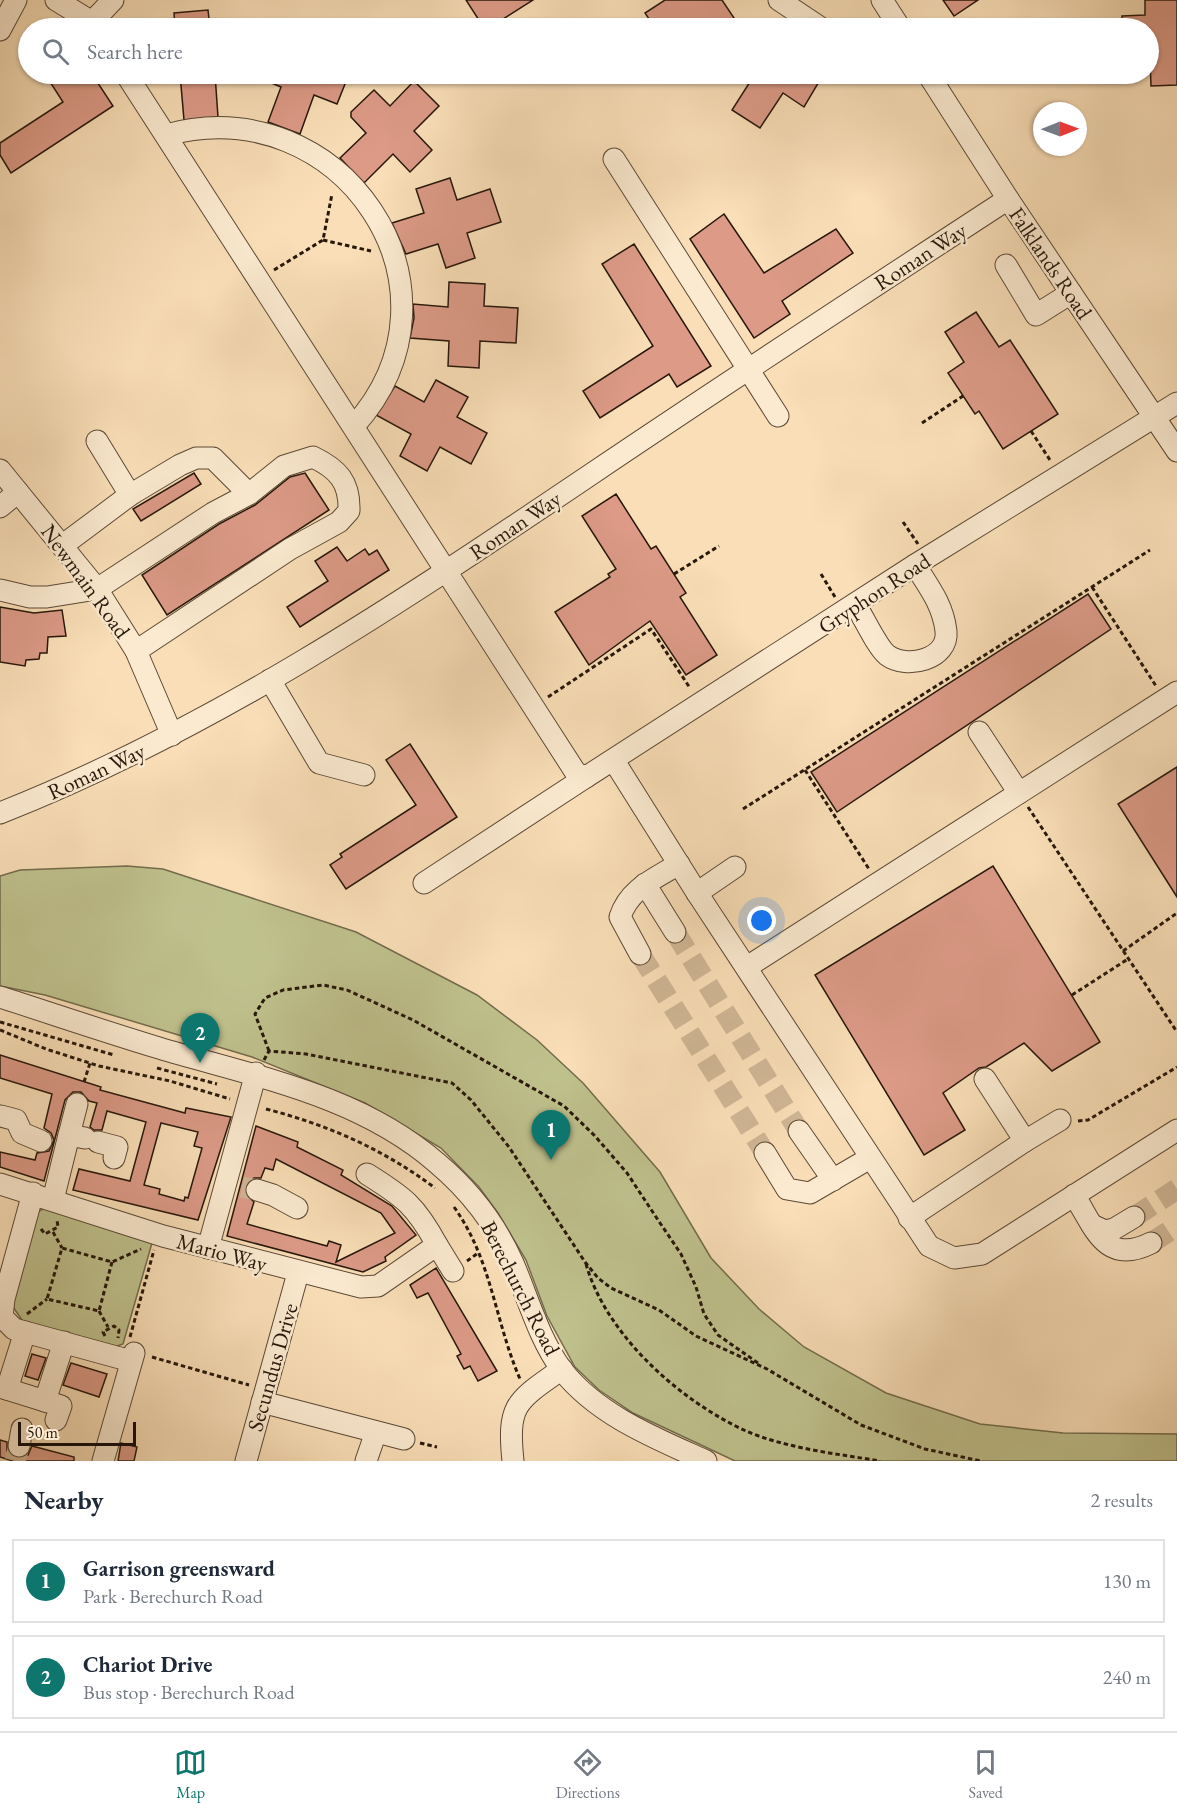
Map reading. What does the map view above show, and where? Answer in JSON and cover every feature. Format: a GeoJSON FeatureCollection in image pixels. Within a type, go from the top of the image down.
{"type":"FeatureCollection","features":[{"type":"Feature","properties":{"kind":"street"},"geometry":{"type":"LineString","coordinates":[[0,30],[16,0]]}},
{"type":"Feature","properties":{"kind":"street"},"geometry":{"type":"LineString","coordinates":[[56,0],[83,18]]}},
{"type":"Feature","properties":{"kind":"street"},"geometry":{"type":"LineString","coordinates":[[99,18],[113,0]]}},
{"type":"Feature","properties":{"kind":"street"},"geometry":{"type":"LineString","coordinates":[[779,0],[806,18]]}},
{"type":"Feature","properties":{"kind":"street"},"geometry":{"type":"LineString","coordinates":[[882,0],[894,18]]}},
{"type":"Feature","properties":{"kind":"street"},"geometry":{"type":"LineString","coordinates":[[133,84],[576,773],[591,775]]}},
{"type":"Feature","properties":{"kind":"street","name":"Falklands Road"},"geometry":{"type":"LineString","coordinates":[[934,84],[1008,199],[1177,451]]}},
{"type":"Feature","properties":{"kind":"street"},"geometry":{"type":"LineString","coordinates":[[166,135],[186,130],[244,129],[284,138],[324,160],[358,190],[374,213],[393,256],[400,288],[401,327],[391,368],[369,408],[354,426]]}},
{"type":"Feature","properties":{"kind":"street"},"geometry":{"type":"LineString","coordinates":[[614,159],[750,368],[778,416]]}},
{"type":"Feature","properties":{"kind":"street","name":"Roman Way"},"geometry":{"type":"LineString","coordinates":[[0,813],[72,785],[172,735],[270,680],[447,571],[1008,199]]}},
{"type":"Feature","properties":{"kind":"street"},"geometry":{"type":"LineString","coordinates":[[1006,265],[1036,315],[1071,293]]}},
{"type":"Feature","properties":{"kind":"street"},"geometry":{"type":"LineString","coordinates":[[1129,378],[1153,397],[1177,398]]}},
{"type":"Feature","properties":{"kind":"street","name":"Gryphon Road"},"geometry":{"type":"LineString","coordinates":[[424,883],[921,562],[1177,403]]}},
{"type":"Feature","properties":{"kind":"street"},"geometry":{"type":"LineString","coordinates":[[97,441],[130,495]]}},
{"type":"Feature","properties":{"kind":"street"},"geometry":{"type":"LineString","coordinates":[[0,590],[30,597],[47,597],[97,589],[213,513],[249,494],[284,466],[313,457],[333,467],[349,493],[349,511],[339,522],[270,562],[136,651]]}},
{"type":"Feature","properties":{"kind":"street"},"geometry":{"type":"LineString","coordinates":[[63,545],[130,495],[196,458],[213,458],[249,494]]}},
{"type":"Feature","properties":{"kind":"street","name":"Newmain Road"},"geometry":{"type":"LineString","coordinates":[[0,470],[97,589],[136,651],[172,735]]}},
{"type":"Feature","properties":{"kind":"street"},"geometry":{"type":"LineString","coordinates":[[0,507],[18,492]]}},
{"type":"Feature","properties":{"kind":"street"},"geometry":{"type":"LineString","coordinates":[[850,608],[886,655],[908,663],[925,661],[940,647],[946,634],[941,606],[921,562]]}},
{"type":"Feature","properties":{"kind":"street"},"geometry":{"type":"LineString","coordinates":[[270,680],[319,763],[364,775]]}},
{"type":"Feature","properties":{"kind":"street"},"geometry":{"type":"LineString","coordinates":[[747,967],[1171,696]]}},
{"type":"Feature","properties":{"kind":"street"},"geometry":{"type":"LineString","coordinates":[[979,732],[1019,793]]}},
{"type":"Feature","properties":{"kind":"street"},"geometry":{"type":"LineString","coordinates":[[614,761],[697,893],[929,1246],[954,1258],[982,1254],[1177,1130]]}},
{"type":"Feature","properties":{"kind":"street"},"geometry":{"type":"LineString","coordinates":[[640,954],[620,917],[625,902],[634,891],[679,864]]}},
{"type":"Feature","properties":{"kind":"street"},"geometry":{"type":"LineString","coordinates":[[697,893],[735,867]]}},
{"type":"Feature","properties":{"kind":"street"},"geometry":{"type":"LineString","coordinates":[[645,884],[675,932]]}},
{"type":"Feature","properties":{"kind":"street","name":"Berechurch Road"},"geometry":{"type":"LineString","coordinates":[[0,997],[159,1048],[256,1073],[318,1095],[379,1124],[437,1162],[468,1191],[512,1262],[526,1299],[562,1369],[597,1405],[706,1461]]}},
{"type":"Feature","properties":{"kind":"street"},"geometry":{"type":"LineString","coordinates":[[208,1248],[242,1185],[246,1104],[256,1073]]}},
{"type":"Feature","properties":{"kind":"street"},"geometry":{"type":"LineString","coordinates":[[986,1079],[1025,1141]]}},
{"type":"Feature","properties":{"kind":"street"},"geometry":{"type":"LineString","coordinates":[[76,1104],[69,1141],[43,1196],[4,1299],[2,1317],[14,1329],[133,1357],[103,1461]]}},
{"type":"Feature","properties":{"kind":"street"},"geometry":{"type":"LineString","coordinates":[[1,1116],[16,1120],[22,1133],[117,1147],[114,1158]]}},
{"type":"Feature","properties":{"kind":"street"},"geometry":{"type":"LineString","coordinates":[[909,1218],[1060,1120]]}},
{"type":"Feature","properties":{"kind":"street"},"geometry":{"type":"LineString","coordinates":[[799,1131],[833,1180]]}},
{"type":"Feature","properties":{"kind":"street"},"geometry":{"type":"LineString","coordinates":[[765,1153],[787,1189],[810,1193],[870,1158]]}},
{"type":"Feature","properties":{"kind":"street"},"geometry":{"type":"LineString","coordinates":[[367,1174],[405,1198],[433,1236],[453,1271]]}},
{"type":"Feature","properties":{"kind":"street","name":"Mario Way"},"geometry":{"type":"LineString","coordinates":[[0,1184],[43,1196],[157,1238],[208,1248],[298,1273],[360,1287],[378,1286],[433,1236]]}},
{"type":"Feature","properties":{"kind":"street"},"geometry":{"type":"LineString","coordinates":[[242,1185],[273,1195],[297,1208]]}},
{"type":"Feature","properties":{"kind":"street"},"geometry":{"type":"LineString","coordinates":[[1074,1195],[1105,1243],[1120,1251],[1129,1252],[1151,1243]]}},
{"type":"Feature","properties":{"kind":"street"},"geometry":{"type":"LineString","coordinates":[[1092,1225],[1105,1231],[1114,1229],[1134,1217]]}},
{"type":"Feature","properties":{"kind":"street","name":"Secundus Drive"},"geometry":{"type":"LineString","coordinates":[[246,1461],[298,1273]]}},
{"type":"Feature","properties":{"kind":"street"},"geometry":{"type":"LineString","coordinates":[[25,1332],[3,1388],[61,1406],[56,1420]]}},
{"type":"Feature","properties":{"kind":"street"},"geometry":{"type":"LineString","coordinates":[[45,1401],[64,1342]]}},
{"type":"Feature","properties":{"kind":"street"},"geometry":{"type":"LineString","coordinates":[[513,1461],[509,1426],[515,1408],[527,1394],[562,1369]]}},
{"type":"Feature","properties":{"kind":"street"},"geometry":{"type":"LineString","coordinates":[[264,1396],[404,1439]]}},
{"type":"Feature","properties":{"kind":"street"},"geometry":{"type":"LineString","coordinates":[[366,1461],[376,1432]]}},
{"type":"Feature","properties":{"kind":"path"},"geometry":{"type":"LineString","coordinates":[[324,240],[336,171]]}},
{"type":"Feature","properties":{"kind":"path"},"geometry":{"type":"LineString","coordinates":[[260,279],[324,240],[393,256]]}},
{"type":"Feature","properties":{"kind":"path"},"geometry":{"type":"LineString","coordinates":[[922,423],[963,396]]}},
{"type":"Feature","properties":{"kind":"path"},"geometry":{"type":"LineString","coordinates":[[1031,431],[1060,476]]}},
{"type":"Feature","properties":{"kind":"path"},"geometry":{"type":"LineString","coordinates":[[903,522],[921,562]]}},
{"type":"Feature","properties":{"kind":"path"},"geometry":{"type":"LineString","coordinates":[[674,574],[719,546]]}},
{"type":"Feature","properties":{"kind":"path"},"geometry":{"type":"LineString","coordinates":[[744,809],[1150,550]]}},
{"type":"Feature","properties":{"kind":"path"},"geometry":{"type":"LineString","coordinates":[[821,574],[850,608]]}},
{"type":"Feature","properties":{"kind":"path"},"geometry":{"type":"LineString","coordinates":[[1092,587],[1171,696]]}},
{"type":"Feature","properties":{"kind":"path"},"geometry":{"type":"LineString","coordinates":[[533,707],[651,629],[700,705]]}},
{"type":"Feature","properties":{"kind":"path"},"geometry":{"type":"LineString","coordinates":[[805,770],[878,883]]}},
{"type":"Feature","properties":{"kind":"path"},"geometry":{"type":"LineString","coordinates":[[1019,793],[1177,1032]]}},
{"type":"Feature","properties":{"kind":"path"},"geometry":{"type":"LineString","coordinates":[[1123,951],[1177,913]]}},
{"type":"Feature","properties":{"kind":"path"},"geometry":{"type":"LineString","coordinates":[[1072,995],[1128,959]]}},
{"type":"Feature","properties":{"kind":"path"},"geometry":{"type":"LineString","coordinates":[[269,1051],[255,1014],[265,998],[283,990],[323,985],[374,1000],[564,1106],[595,1136],[627,1173],[681,1254],[696,1287],[704,1314],[718,1335],[767,1369],[861,1425],[925,1449],[981,1461]]}},
{"type":"Feature","properties":{"kind":"path"},"geometry":{"type":"LineString","coordinates":[[0,1030],[46,1049],[90,1063],[120,1072],[170,1081],[246,1104]]}},
{"type":"Feature","properties":{"kind":"path"},"geometry":{"type":"LineString","coordinates":[[256,1073],[269,1051]]}},
{"type":"Feature","properties":{"kind":"path"},"geometry":{"type":"LineString","coordinates":[[269,1051],[306,1054],[452,1083],[471,1100],[509,1147],[585,1262],[611,1288],[658,1310],[696,1336],[767,1369]]}},
{"type":"Feature","properties":{"kind":"path"},"geometry":{"type":"LineString","coordinates":[[84,1082],[90,1063]]}},
{"type":"Feature","properties":{"kind":"path"},"geometry":{"type":"LineString","coordinates":[[1060,1120],[1064,1127],[1078,1121],[1088,1120],[1177,1067]]}},
{"type":"Feature","properties":{"kind":"path"},"geometry":{"type":"LineString","coordinates":[[53,1232],[62,1248],[111,1262],[157,1238]]}},
{"type":"Feature","properties":{"kind":"path"},"geometry":{"type":"LineString","coordinates":[[157,1238],[127,1350],[133,1357],[264,1396]]}},
{"type":"Feature","properties":{"kind":"path"},"geometry":{"type":"LineString","coordinates":[[62,1248],[47,1299],[99,1311]]}},
{"type":"Feature","properties":{"kind":"path"},"geometry":{"type":"LineString","coordinates":[[108,1327],[99,1311],[111,1262]]}},
{"type":"Feature","properties":{"kind":"path"},"geometry":{"type":"LineString","coordinates":[[585,1262],[591,1283],[620,1328],[647,1363],[695,1401],[747,1431],[813,1449],[880,1461]]}},
{"type":"Feature","properties":{"kind":"green space"},"geometry":{"type":"Polygon","coordinates":[[[127,866],[163,869],[356,932],[477,995],[537,1040],[583,1083],[660,1172],[711,1258],[759,1309],[804,1347],[886,1393],[980,1424],[1063,1433],[1177,1434],[1177,1461],[735,1461],[633,1413],[599,1390],[575,1367],[547,1316],[526,1260],[498,1213],[479,1187],[441,1148],[365,1103],[252,1057],[45,995],[0,986],[0,876],[20,870],[127,866]]]}},
{"type":"Feature","properties":{"kind":"green space"},"geometry":{"type":"Polygon","coordinates":[[[53,1204],[152,1243],[123,1344],[109,1349],[26,1326],[7,1298],[31,1215],[53,1204]]]}},
{"type":"Feature","properties":{"kind":"building"},"geometry":{"type":"Polygon","coordinates":[[[466,0],[533,0],[505,18],[478,18],[466,0]]]}},
{"type":"Feature","properties":{"kind":"building"},"geometry":{"type":"Polygon","coordinates":[[[665,0],[722,0],[734,18],[648,18],[645,13],[665,0]]]}},
{"type":"Feature","properties":{"kind":"building"},"geometry":{"type":"Polygon","coordinates":[[[943,0],[978,0],[954,16],[943,0]]]}},
{"type":"Feature","properties":{"kind":"building"},"geometry":{"type":"Polygon","coordinates":[[[1145,0],[1177,0],[1177,85],[1151,86],[1151,84],[1159,84],[1159,18],[1122,18],[1122,16],[1145,15],[1145,0]]]}},
{"type":"Feature","properties":{"kind":"building"},"geometry":{"type":"Polygon","coordinates":[[[208,10],[209,18],[174,18],[174,13],[208,10]]]}},
{"type":"Feature","properties":{"kind":"building"},"geometry":{"type":"Polygon","coordinates":[[[51,84],[99,84],[113,106],[11,173],[0,155],[0,143],[63,102],[51,84]]]}},
{"type":"Feature","properties":{"kind":"building"},"geometry":{"type":"Polygon","coordinates":[[[181,84],[216,84],[218,117],[184,120],[181,84]]]}},
{"type":"Feature","properties":{"kind":"building"},"geometry":{"type":"Polygon","coordinates":[[[274,84],[345,84],[337,104],[314,95],[300,134],[268,122],[281,87],[274,84]]]}},
{"type":"Feature","properties":{"kind":"building"},"geometry":{"type":"Polygon","coordinates":[[[411,84],[417,84],[439,106],[414,131],[432,150],[410,172],[393,154],[364,183],[340,158],[366,133],[351,117],[351,112],[374,90],[390,106],[411,84]]]}},
{"type":"Feature","properties":{"kind":"building"},"geometry":{"type":"Polygon","coordinates":[[[749,84],[818,84],[804,107],[783,93],[760,128],[732,110],[749,84]]]}},
{"type":"Feature","properties":{"kind":"building"},"geometry":{"type":"Polygon","coordinates":[[[450,178],[457,200],[490,189],[501,222],[467,233],[475,258],[446,268],[438,244],[406,254],[392,223],[424,213],[416,189],[450,178]]]}},
{"type":"Feature","properties":{"kind":"building"},"geometry":{"type":"Polygon","coordinates":[[[724,214],[764,273],[836,229],[853,253],[782,301],[790,314],[754,338],[690,239],[724,214]]]}},
{"type":"Feature","properties":{"kind":"building"},"geometry":{"type":"Polygon","coordinates":[[[634,244],[711,366],[677,387],[669,374],[600,418],[583,391],[653,346],[602,264],[634,244]]]}},
{"type":"Feature","properties":{"kind":"building"},"geometry":{"type":"Polygon","coordinates":[[[449,282],[485,284],[484,306],[518,308],[516,343],[480,341],[479,368],[448,366],[449,341],[410,338],[414,318],[413,304],[448,307],[449,282]]]}},
{"type":"Feature","properties":{"kind":"building"},"geometry":{"type":"Polygon","coordinates":[[[976,312],[999,347],[1010,340],[1058,414],[1003,449],[979,411],[975,414],[948,373],[964,362],[945,332],[976,312]]]}},
{"type":"Feature","properties":{"kind":"building"},"geometry":{"type":"Polygon","coordinates":[[[436,380],[468,397],[457,417],[487,433],[471,464],[440,447],[427,471],[400,456],[411,434],[376,415],[395,386],[424,402],[436,380]]]}},
{"type":"Feature","properties":{"kind":"building"},"geometry":{"type":"Polygon","coordinates":[[[194,473],[201,484],[141,521],[133,509],[194,473]]]}},
{"type":"Feature","properties":{"kind":"building"},"geometry":{"type":"Polygon","coordinates":[[[305,473],[329,510],[167,615],[142,575],[219,524],[255,505],[290,477],[305,473]]]}},
{"type":"Feature","properties":{"kind":"building"},"geometry":{"type":"Polygon","coordinates":[[[616,494],[651,549],[656,546],[686,593],[680,597],[717,655],[686,675],[650,621],[589,665],[555,612],[610,577],[608,574],[616,569],[582,516],[616,494]]]}},
{"type":"Feature","properties":{"kind":"building"},"geometry":{"type":"Polygon","coordinates":[[[337,547],[347,561],[365,549],[369,555],[377,550],[389,570],[300,627],[287,607],[328,581],[315,561],[337,547]]]}},
{"type":"Feature","properties":{"kind":"building"},"geometry":{"type":"Polygon","coordinates":[[[1088,594],[1111,629],[837,812],[811,772],[1088,594]]]}},
{"type":"Feature","properties":{"kind":"building"},"geometry":{"type":"Polygon","coordinates":[[[0,607],[34,613],[62,610],[66,636],[48,637],[47,653],[40,653],[39,659],[26,660],[25,666],[0,662],[0,607]]]}},
{"type":"Feature","properties":{"kind":"building"},"geometry":{"type":"Polygon","coordinates":[[[410,744],[457,817],[346,889],[330,865],[342,857],[340,854],[416,805],[386,760],[410,744]]]}},
{"type":"Feature","properties":{"kind":"building"},"geometry":{"type":"Polygon","coordinates":[[[1177,767],[1177,897],[1118,804],[1177,767]]]}},
{"type":"Feature","properties":{"kind":"building"},"geometry":{"type":"Polygon","coordinates":[[[993,866],[1100,1042],[1052,1071],[1024,1043],[986,1067],[979,1068],[943,1093],[965,1130],[924,1155],[815,975],[993,866]]]}},
{"type":"Feature","properties":{"kind":"building"},"geometry":{"type":"Polygon","coordinates":[[[0,1055],[101,1087],[100,1090],[185,1113],[186,1108],[231,1117],[198,1220],[73,1190],[79,1169],[130,1181],[146,1122],[107,1111],[102,1130],[94,1130],[90,1127],[97,1103],[89,1101],[81,1092],[73,1092],[65,1100],[44,1181],[0,1167],[0,1152],[35,1160],[37,1153],[49,1151],[54,1140],[51,1133],[44,1128],[52,1094],[0,1078],[0,1055]],[[161,1123],[144,1185],[160,1189],[159,1194],[184,1201],[185,1197],[188,1198],[202,1148],[194,1146],[198,1132],[161,1123]]]}},
{"type":"Feature","properties":{"kind":"building"},"geometry":{"type":"Polygon","coordinates":[[[256,1126],[298,1142],[297,1147],[343,1170],[341,1175],[392,1206],[416,1235],[385,1257],[386,1261],[363,1272],[227,1236],[256,1126]],[[276,1159],[273,1170],[265,1168],[261,1178],[254,1178],[245,1186],[245,1193],[254,1202],[247,1224],[327,1246],[329,1241],[341,1245],[336,1262],[395,1233],[381,1213],[276,1159]]]}},
{"type":"Feature","properties":{"kind":"building"},"geometry":{"type":"Polygon","coordinates":[[[436,1268],[497,1371],[478,1381],[470,1366],[464,1369],[457,1356],[461,1354],[428,1293],[417,1298],[410,1285],[436,1268]]]}},
{"type":"Feature","properties":{"kind":"building"},"geometry":{"type":"Polygon","coordinates":[[[32,1354],[46,1358],[38,1380],[25,1376],[32,1354]]]}},
{"type":"Feature","properties":{"kind":"building"},"geometry":{"type":"Polygon","coordinates":[[[71,1363],[107,1374],[99,1397],[63,1385],[71,1363]]]}},
{"type":"Feature","properties":{"kind":"building"},"geometry":{"type":"Polygon","coordinates":[[[0,1440],[7,1442],[7,1451],[16,1458],[28,1455],[32,1446],[74,1457],[74,1461],[13,1461],[0,1457],[0,1440]]]}},
{"type":"Feature","properties":{"kind":"building"},"geometry":{"type":"Polygon","coordinates":[[[121,1443],[137,1447],[134,1461],[118,1461],[121,1443]]]}},
{"type":"Feature","properties":{"kind":"tunnel"},"geometry":{"type":"LineString","coordinates":[[675,932],[799,1131]]}},
{"type":"Feature","properties":{"kind":"tunnel"},"geometry":{"type":"LineString","coordinates":[[640,954],[765,1153]]}},
{"type":"Feature","properties":{"kind":"tunnel"},"geometry":{"type":"LineString","coordinates":[[242,1187],[257,1190]]}},
{"type":"Feature","properties":{"kind":"tunnel"},"geometry":{"type":"LineString","coordinates":[[1134,1217],[1177,1189]]}},
{"type":"Feature","properties":{"kind":"tunnel"},"geometry":{"type":"LineString","coordinates":[[1151,1243],[1177,1226]]}},
{"type":"Feature","properties":{"kind":"tunnel"},"geometry":{"type":"LineString","coordinates":[[15,1461],[19,1446]]}},
{"type":"Feature","properties":{"kind":"place","name":"Chariot Drive"},"geometry":{"type":"Point","coordinates":[200,1063]}},
{"type":"Feature","properties":{"kind":"place","name":"Garrison greensward"},"geometry":{"type":"Point","coordinates":[551,1160]}}]}
